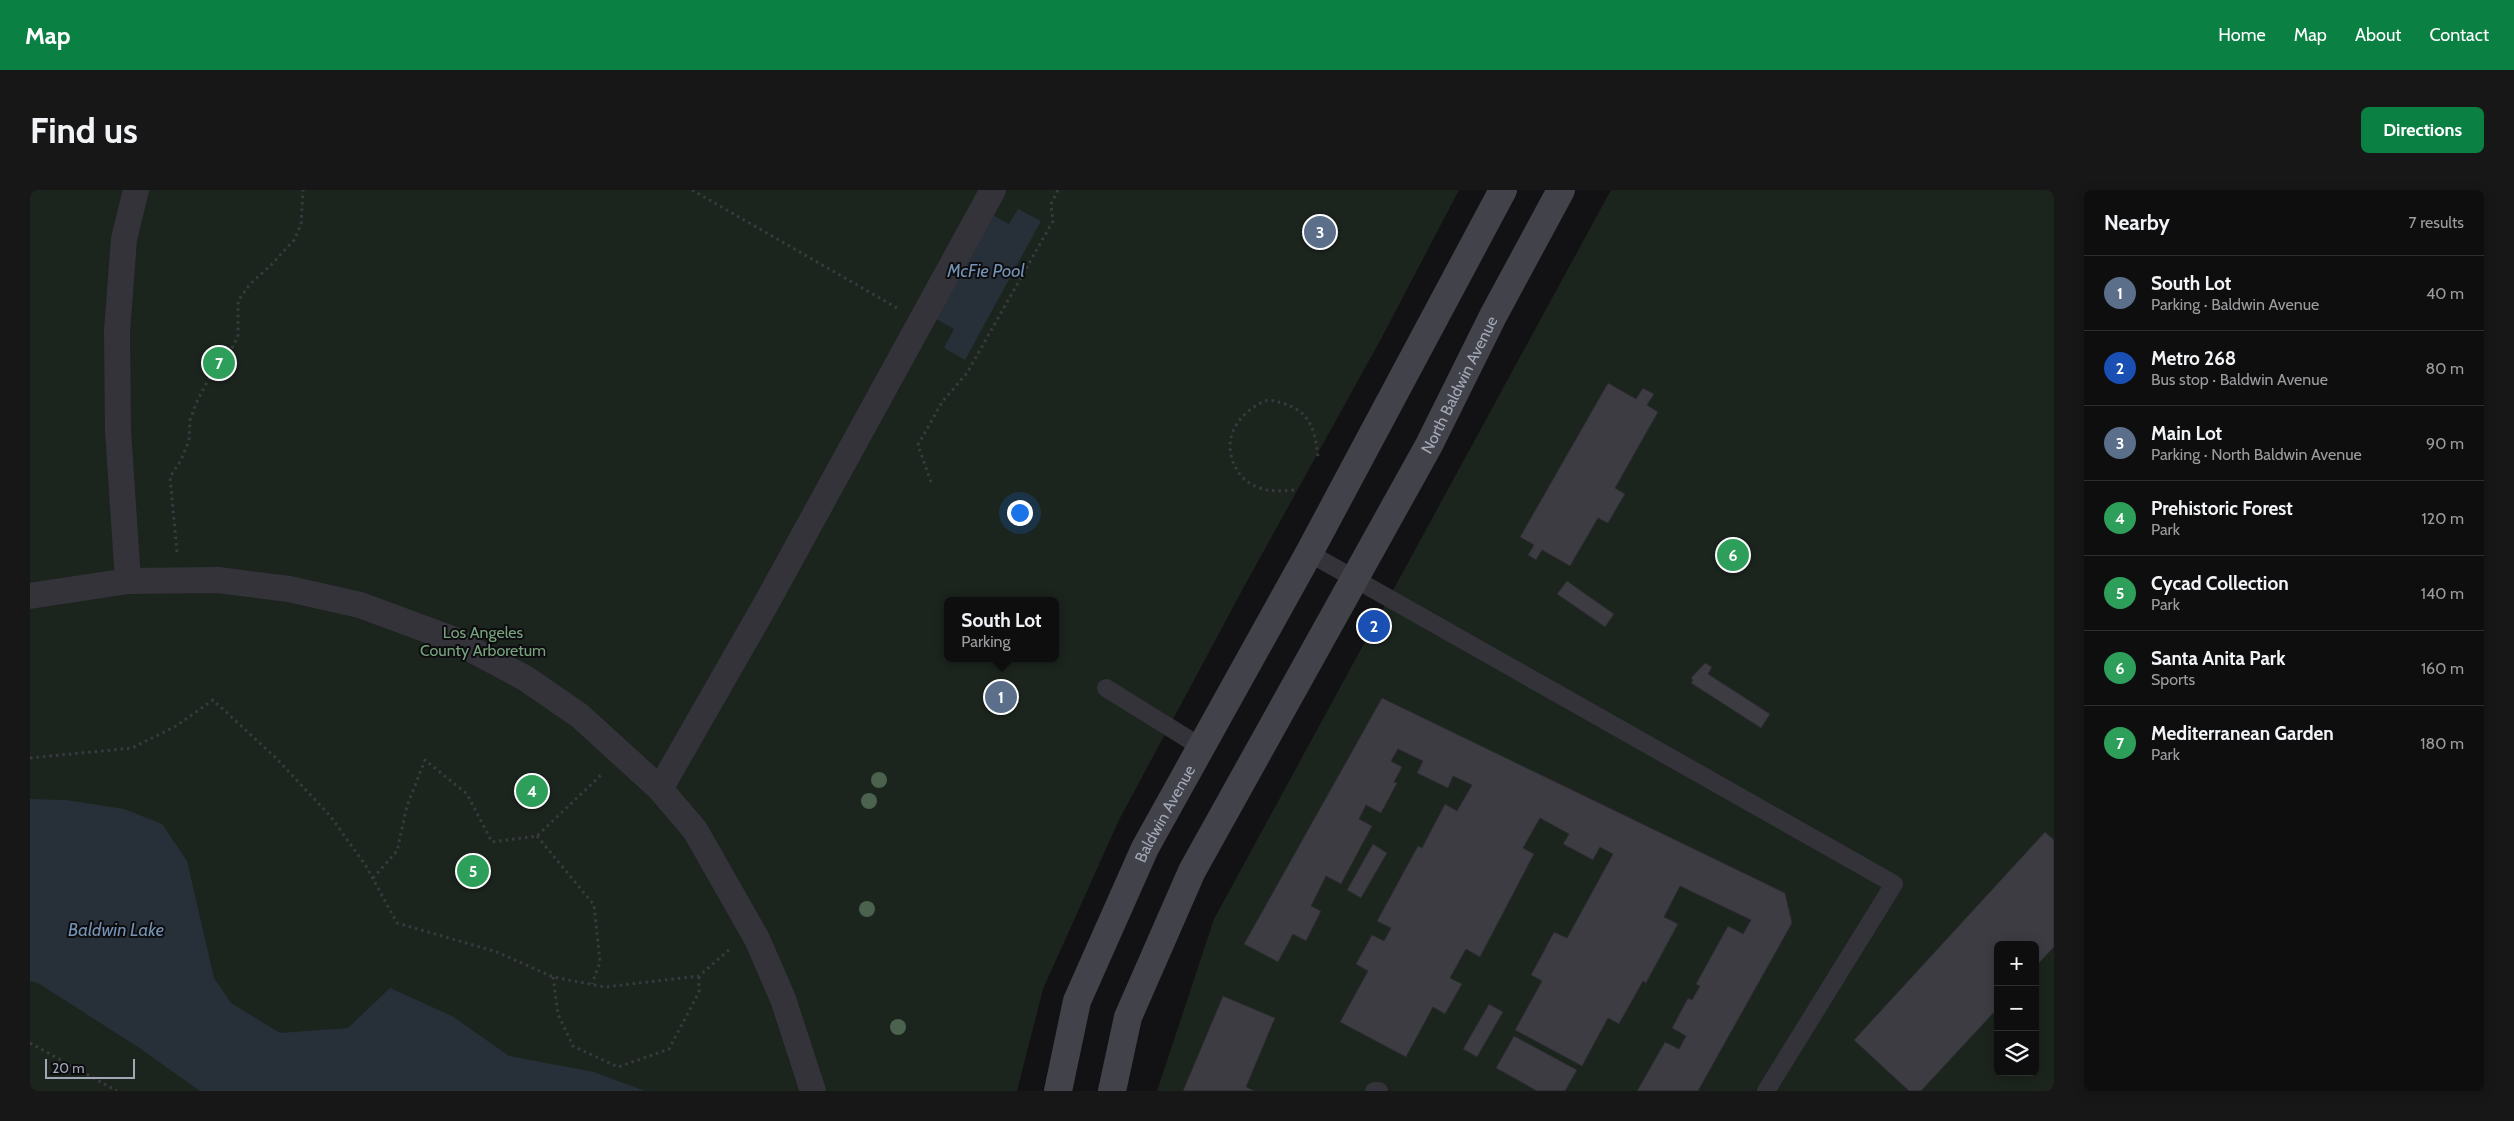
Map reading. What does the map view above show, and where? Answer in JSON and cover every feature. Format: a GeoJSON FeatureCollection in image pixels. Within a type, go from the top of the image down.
{"type":"FeatureCollection","features":[{"type":"Feature","properties":{"kind":"main road"},"geometry":{"type":"LineString","coordinates":[[1309,553],[1503,190]]}},
{"type":"Feature","properties":{"kind":"main road","name":"North Baldwin Avenue"},"geometry":{"type":"LineString","coordinates":[[1354,579],[1429,445],[1493,316],[1561,190]]}},
{"type":"Feature","properties":{"kind":"main road","name":"Baldwin Avenue"},"geometry":{"type":"LineString","coordinates":[[1058,1091],[1077,1001],[1145,848],[1309,553]]}},
{"type":"Feature","properties":{"kind":"main road"},"geometry":{"type":"LineString","coordinates":[[1112,1091],[1128,1017],[1192,871],[1354,579]]}},
{"type":"Feature","properties":{"kind":"street"},"geometry":{"type":"LineString","coordinates":[[128,581],[118,430],[117,330],[124,239],[136,190]]}},
{"type":"Feature","properties":{"kind":"street"},"geometry":{"type":"LineString","coordinates":[[660,789],[767,602],[993,190]]}},
{"type":"Feature","properties":{"kind":"street"},"geometry":{"type":"LineString","coordinates":[[30,596],[128,581],[218,580],[289,589],[360,605],[452,639],[525,678],[580,716],[660,789],[695,830],[752,929],[784,999],[813,1091]]}},
{"type":"Feature","properties":{"kind":"lane"},"geometry":{"type":"LineString","coordinates":[[1309,553],[1894,884],[1766,1091]]}},
{"type":"Feature","properties":{"kind":"lane"},"geometry":{"type":"LineString","coordinates":[[1106,688],[1201,747]]}},
{"type":"Feature","properties":{"kind":"lane"},"geometry":{"type":"LineString","coordinates":[[1374,1091],[1379,1091]]}},
{"type":"Feature","properties":{"kind":"path"},"geometry":{"type":"LineString","coordinates":[[180,581],[170,477],[181,460],[189,441],[190,420],[198,399],[238,336],[238,301],[250,284],[294,240],[301,225],[303,190]]}},
{"type":"Feature","properties":{"kind":"path"},"geometry":{"type":"LineString","coordinates":[[693,190],[922,322]]}},
{"type":"Feature","properties":{"kind":"path"},"geometry":{"type":"LineString","coordinates":[[931,482],[918,445],[942,402],[966,373],[1053,221],[1051,204],[1058,190]]}},
{"type":"Feature","properties":{"kind":"path"},"geometry":{"type":"LineString","coordinates":[[1294,490],[1278,491],[1258,488],[1242,477],[1236,470],[1230,454],[1233,429],[1254,407],[1268,400],[1293,407],[1304,415],[1312,425],[1318,458]]}},
{"type":"Feature","properties":{"kind":"path"},"geometry":{"type":"LineString","coordinates":[[30,758],[132,748],[176,726],[213,700],[276,758],[332,817],[373,878],[397,923],[497,952],[553,976],[605,986],[699,976],[752,929]]}},
{"type":"Feature","properties":{"kind":"path"},"geometry":{"type":"LineString","coordinates":[[373,878],[397,851],[407,806],[425,760],[466,794],[492,842],[537,836],[622,755]]}},
{"type":"Feature","properties":{"kind":"path"},"geometry":{"type":"LineString","coordinates":[[537,836],[594,905],[600,962],[592,984]]}},
{"type":"Feature","properties":{"kind":"path"},"geometry":{"type":"LineString","coordinates":[[553,976],[558,1014],[573,1046],[618,1067],[669,1049],[699,992],[699,976]]}},
{"type":"Feature","properties":{"kind":"path"},"geometry":{"type":"LineString","coordinates":[[30,1043],[117,1091]]}},
{"type":"Feature","properties":{"kind":"green space","name":"Los Angeles County Arboretum"},"geometry":{"type":"Polygon","coordinates":[[[30,190],[1459,190],[1381,339],[1246,583],[1119,820],[1043,989],[1017,1091],[30,1091],[30,190]]]}},
{"type":"Feature","properties":{"kind":"green space"},"geometry":{"type":"Polygon","coordinates":[[[1611,190],[2054,190],[2054,1091],[1157,1091],[1214,919],[1611,190]]]}},
{"type":"Feature","properties":{"kind":"water","name":"McFie Pool"},"geometry":{"type":"Polygon","coordinates":[[[1018,209],[1041,221],[965,360],[944,348],[954,329],[933,317],[989,213],[1009,224],[1018,209]]]}},
{"type":"Feature","properties":{"kind":"water","name":"Baldwin Lake"},"geometry":{"type":"Polygon","coordinates":[[[30,799],[66,800],[124,809],[162,824],[187,861],[214,978],[231,1003],[280,1033],[348,1028],[390,988],[452,1016],[509,1056],[594,1072],[645,1091],[200,1091],[138,1047],[38,983],[30,981],[30,799]]]}},
{"type":"Feature","properties":{"kind":"building"},"geometry":{"type":"Polygon","coordinates":[[[1608,383],[1636,399],[1643,388],[1654,394],[1647,405],[1658,412],[1615,488],[1625,494],[1608,523],[1598,518],[1570,566],[1542,550],[1536,560],[1528,555],[1534,545],[1520,537],[1608,383]]]}},
{"type":"Feature","properties":{"kind":"building"},"geometry":{"type":"Polygon","coordinates":[[[1567,581],[1614,614],[1605,627],[1557,594],[1567,581]]]}},
{"type":"Feature","properties":{"kind":"building"},"geometry":{"type":"Polygon","coordinates":[[[1705,663],[1712,667],[1708,674],[1770,714],[1761,728],[1691,683],[1693,680],[1691,678],[1705,663]]]}},
{"type":"Feature","properties":{"kind":"building"},"geometry":{"type":"Polygon","coordinates":[[[1382,698],[1785,893],[1792,923],[1698,1091],[1637,1091],[1665,1042],[1679,1049],[1686,1036],[1672,1028],[1688,998],[1692,1000],[1700,986],[1696,984],[1728,926],[1743,934],[1751,920],[1680,886],[1664,917],[1678,924],[1646,983],[1643,981],[1619,1024],[1608,1018],[1582,1066],[1515,1030],[1542,981],[1531,975],[1554,932],[1567,938],[1613,854],[1600,847],[1593,860],[1563,844],[1569,834],[1540,818],[1523,848],[1534,854],[1480,957],[1466,949],[1450,978],[1462,984],[1445,1014],[1433,1007],[1406,1057],[1340,1022],[1368,971],[1356,964],[1372,935],[1384,941],[1391,928],[1377,921],[1418,846],[1422,848],[1445,804],[1457,811],[1472,785],[1453,776],[1448,788],[1417,773],[1423,761],[1398,749],[1391,761],[1402,767],[1394,782],[1397,783],[1381,813],[1366,805],[1359,819],[1372,826],[1341,884],[1326,876],[1311,906],[1321,911],[1306,941],[1293,934],[1278,962],[1244,944],[1382,698]]]}},
{"type":"Feature","properties":{"kind":"building"},"geometry":{"type":"Polygon","coordinates":[[[2045,832],[2054,840],[2054,947],[2039,963],[2039,941],[1994,941],[1994,1012],[1921,1091],[1909,1091],[1854,1040],[2045,832]]]}},
{"type":"Feature","properties":{"kind":"building"},"geometry":{"type":"Polygon","coordinates":[[[1373,844],[1387,853],[1361,898],[1347,890],[1373,844]]]}},
{"type":"Feature","properties":{"kind":"building"},"geometry":{"type":"Polygon","coordinates":[[[1223,996],[1275,1018],[1246,1087],[1255,1091],[1183,1091],[1223,996]]]}},
{"type":"Feature","properties":{"kind":"building"},"geometry":{"type":"Polygon","coordinates":[[[1489,1004],[1503,1012],[1477,1057],[1463,1049],[1489,1004]]]}},
{"type":"Feature","properties":{"kind":"building"},"geometry":{"type":"Polygon","coordinates":[[[1514,1036],[1577,1070],[1565,1091],[1537,1091],[1496,1068],[1514,1036]]]}},
{"type":"Feature","properties":{"kind":"place","name":"Main Lot"},"geometry":{"type":"Point","coordinates":[1320,232]}},
{"type":"Feature","properties":{"kind":"place","name":"Mediterranean Garden"},"geometry":{"type":"Point","coordinates":[219,363]}},
{"type":"Feature","properties":{"kind":"place","name":"Santa Anita Park"},"geometry":{"type":"Point","coordinates":[1733,555]}},
{"type":"Feature","properties":{"kind":"place","name":"Metro 268"},"geometry":{"type":"Point","coordinates":[1374,626]}},
{"type":"Feature","properties":{"kind":"place","name":"South Lot"},"geometry":{"type":"Point","coordinates":[1001,697]}},
{"type":"Feature","properties":{"kind":"place","name":"Prehistoric Forest"},"geometry":{"type":"Point","coordinates":[532,791]}},
{"type":"Feature","properties":{"kind":"place","name":"Cycad Collection"},"geometry":{"type":"Point","coordinates":[473,871]}}]}
